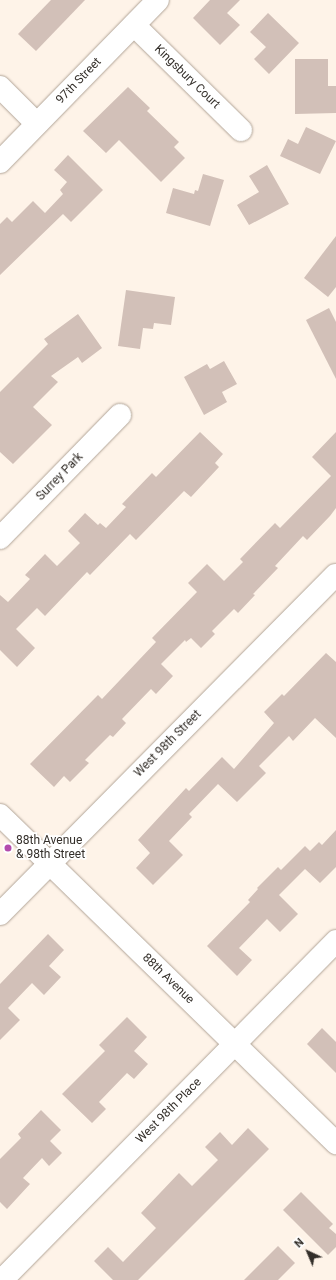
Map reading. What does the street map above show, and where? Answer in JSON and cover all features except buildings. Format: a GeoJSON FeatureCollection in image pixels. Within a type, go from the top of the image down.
{"type":"FeatureCollection","features":[{"type":"Feature","properties":{"kind":"street","name":"97th Street"},"geometry":{"type":"LineString","coordinates":[[0,162],[158,0]]}},
{"type":"Feature","properties":{"kind":"street","name":"Kingsbury Court"},"geometry":{"type":"LineString","coordinates":[[134,25],[241,130]]}},
{"type":"Feature","properties":{"kind":"street"},"geometry":{"type":"LineString","coordinates":[[0,87],[37,124]]}},
{"type":"Feature","properties":{"kind":"street","name":"Surrey Park"},"geometry":{"type":"LineString","coordinates":[[0,538],[120,415]]}},
{"type":"Feature","properties":{"kind":"street","name":"West 98th Street"},"geometry":{"type":"LineString","coordinates":[[0,914],[336,575]]}},
{"type":"Feature","properties":{"kind":"street","name":"88th Avenue"},"geometry":{"type":"LineString","coordinates":[[0,815],[336,1143]]}},
{"type":"Feature","properties":{"kind":"street","name":"West 98th Place"},"geometry":{"type":"LineString","coordinates":[[2,1280],[336,941]]}},
{"type":"Feature","properties":{"kind":"place","name":"88th Avenue & 98th Street"},"geometry":{"type":"Point","coordinates":[8,848]}}]}
